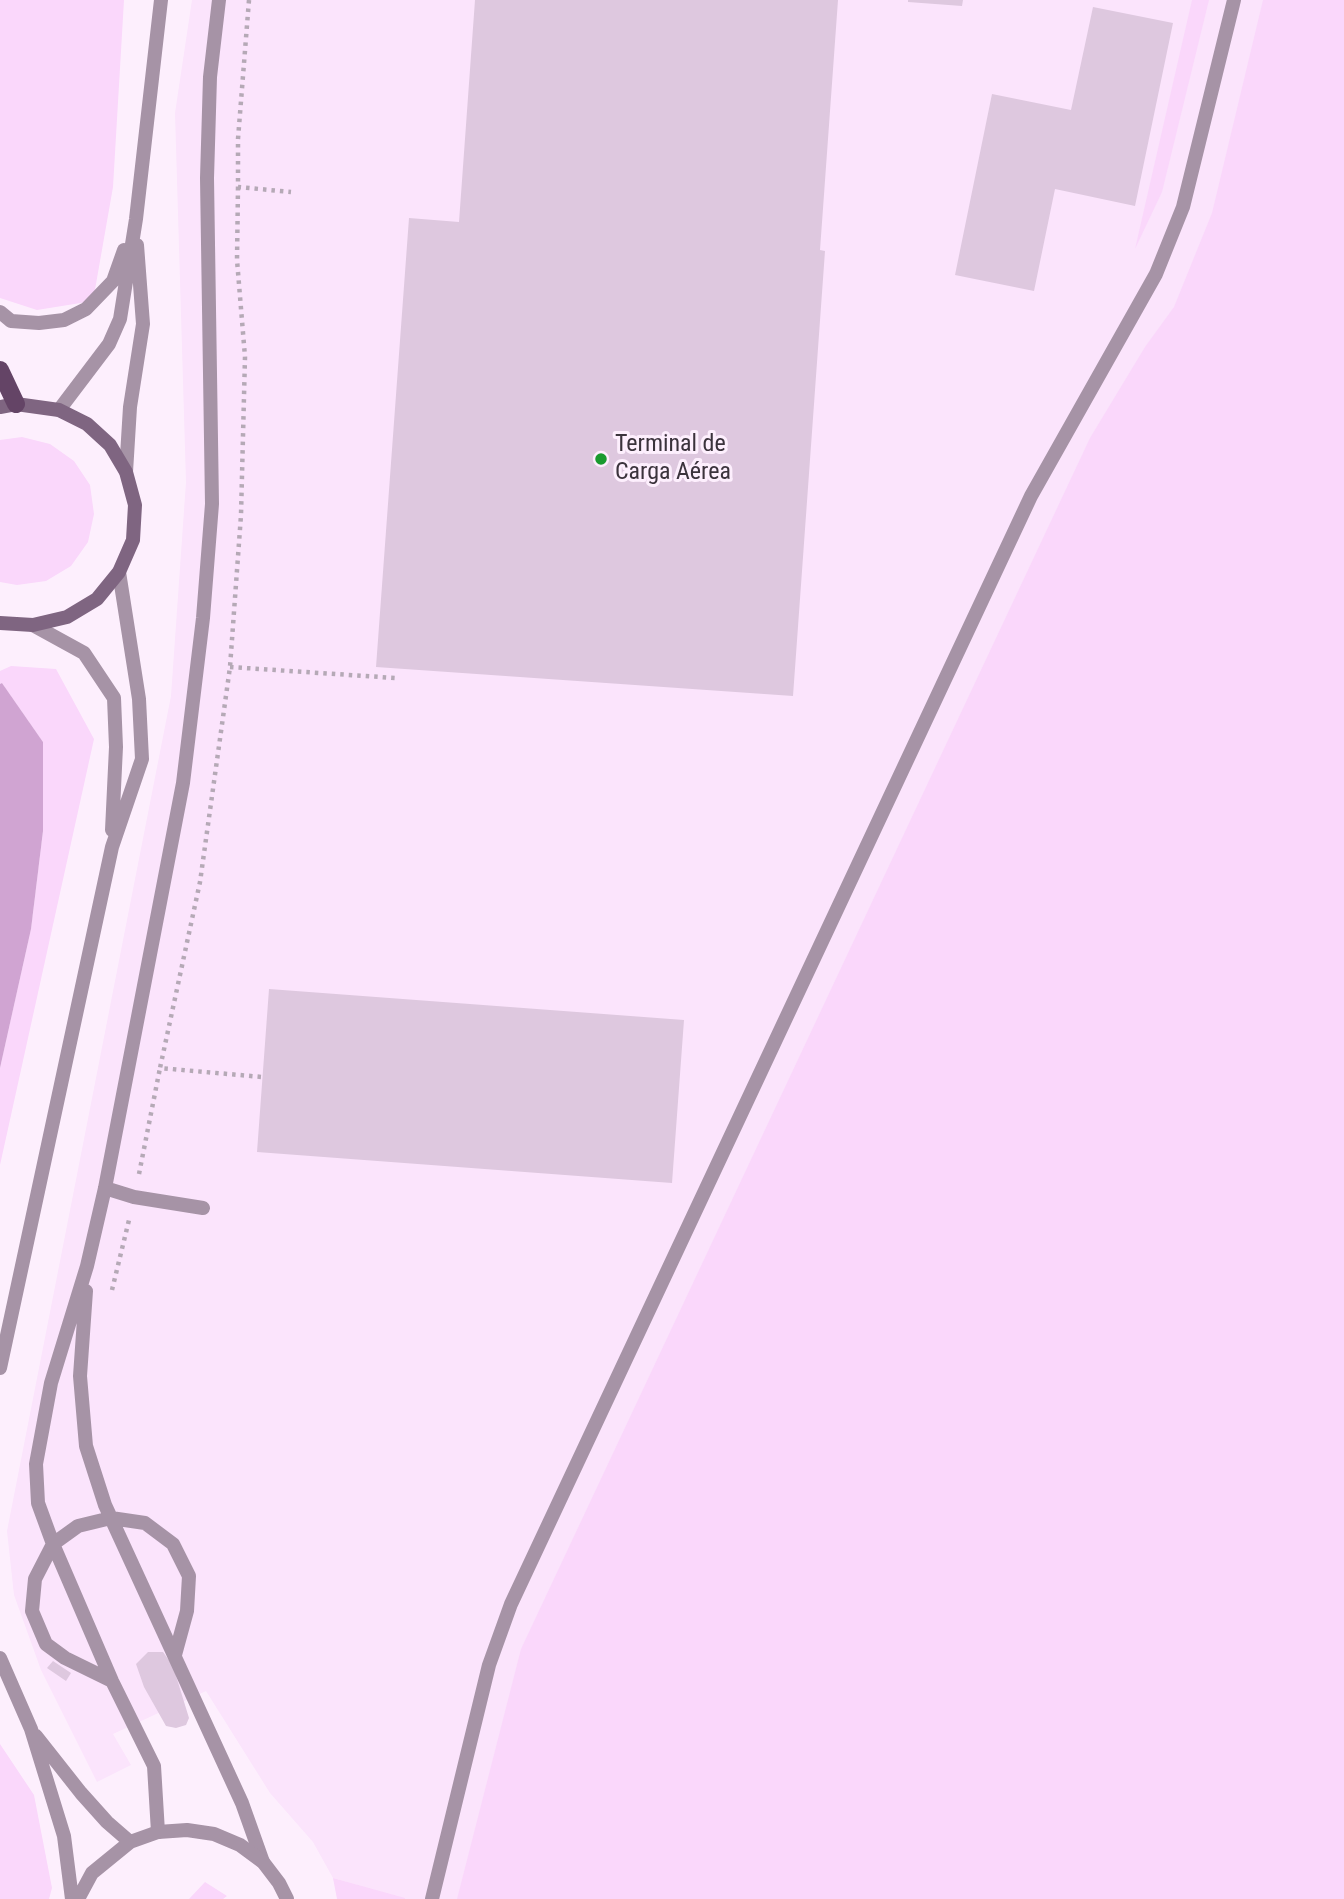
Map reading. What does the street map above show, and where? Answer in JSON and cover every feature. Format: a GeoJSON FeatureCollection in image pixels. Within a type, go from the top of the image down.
{"type":"FeatureCollection","features":[{"type":"Feature","properties":{"kind":"main road"},"geometry":{"type":"LineString","coordinates":[[0,370],[8,406]]}},
{"type":"Feature","properties":{"kind":"street"},"geometry":{"type":"LineString","coordinates":[[59,410],[109,344],[120,319],[136,219],[161,0]]}},
{"type":"Feature","properties":{"kind":"street"},"geometry":{"type":"LineString","coordinates":[[158,1832],[154,1766],[112,1681],[53,1544],[38,1503],[36,1464],[51,1383],[87,1265],[104,1188],[183,783],[203,618],[212,504],[207,178],[210,77],[219,0]]}},
{"type":"Feature","properties":{"kind":"street"},"geometry":{"type":"LineString","coordinates":[[432,1899],[489,1665],[511,1604],[1031,496],[1156,274],[1183,207],[1234,0]]}},
{"type":"Feature","properties":{"kind":"street"},"geometry":{"type":"LineString","coordinates":[[0,312],[11,320],[39,323],[64,320],[86,309],[113,281],[136,219]]}},
{"type":"Feature","properties":{"kind":"street"},"geometry":{"type":"LineString","coordinates":[[126,472],[130,407],[142,324],[136,219]]}},
{"type":"Feature","properties":{"kind":"street"},"geometry":{"type":"LineString","coordinates":[[0,622],[33,625],[67,617],[97,599],[119,572],[132,540],[135,505],[126,472],[110,445],[87,424],[59,410],[8,406]]}},
{"type":"Feature","properties":{"kind":"street"},"geometry":{"type":"LineString","coordinates":[[0,1367],[112,848],[142,759],[139,699],[119,572]]}},
{"type":"Feature","properties":{"kind":"street"},"geometry":{"type":"LineString","coordinates":[[33,625],[84,653],[114,698],[116,747],[112,848]]}},
{"type":"Feature","properties":{"kind":"street"},"geometry":{"type":"LineString","coordinates":[[104,1188],[134,1197],[203,1208]]}},
{"type":"Feature","properties":{"kind":"street"},"geometry":{"type":"LineString","coordinates":[[87,1265],[80,1376],[86,1446],[111,1518],[242,1803],[263,1862],[286,1899]]}},
{"type":"Feature","properties":{"kind":"street"},"geometry":{"type":"LineString","coordinates":[[112,1681],[65,1658],[47,1644],[32,1611],[35,1580],[53,1544],[78,1526],[111,1518],[145,1523],[173,1544],[189,1576],[187,1611],[175,1655]]}},
{"type":"Feature","properties":{"kind":"street"},"geometry":{"type":"LineString","coordinates":[[0,1658],[31,1729],[64,1836],[72,1899]]}},
{"type":"Feature","properties":{"kind":"street"},"geometry":{"type":"LineString","coordinates":[[31,1729],[81,1793],[107,1822],[130,1842]]}},
{"type":"Feature","properties":{"kind":"street"},"geometry":{"type":"LineString","coordinates":[[78,1899],[92,1873],[130,1842],[158,1832],[187,1830],[214,1834],[240,1845],[263,1862]]}},
{"type":"Feature","properties":{"kind":"path"},"geometry":{"type":"LineString","coordinates":[[249,0],[237,187],[291,192]]}},
{"type":"Feature","properties":{"kind":"path"},"geometry":{"type":"LineString","coordinates":[[230,667],[394,678]]}},
{"type":"Feature","properties":{"kind":"path"},"geometry":{"type":"LineString","coordinates":[[111,1296],[160,1068]]}},
{"type":"Feature","properties":{"kind":"shaded area"},"geometry":{"type":"Polygon","coordinates":[[[0,0],[124,0],[113,187],[93,301],[37,310],[0,298],[0,0]]]}},
{"type":"Feature","properties":{"kind":"shaded area"},"geometry":{"type":"Polygon","coordinates":[[[192,0],[1344,0],[1344,1899],[405,1899],[333,1878],[313,1842],[270,1793],[206,1691],[113,1734],[131,1765],[97,1782],[41,1670],[14,1595],[7,1531],[171,696],[186,482],[175,113],[192,0]]]}},
{"type":"Feature","properties":{"kind":"shaded area"},"geometry":{"type":"Polygon","coordinates":[[[1192,0],[1209,0],[1162,192],[1135,249],[1192,0]]]}},
{"type":"Feature","properties":{"kind":"shaded area"},"geometry":{"type":"Polygon","coordinates":[[[1263,0],[1344,0],[1344,1899],[457,1899],[521,1649],[1090,438],[1145,347],[1174,307],[1212,213],[1263,0]]]}},
{"type":"Feature","properties":{"kind":"shaded area"},"geometry":{"type":"Polygon","coordinates":[[[22,437],[50,444],[74,461],[90,485],[94,514],[88,542],[71,566],[46,581],[17,585],[0,582],[0,440],[22,437]]]}},
{"type":"Feature","properties":{"kind":"shaded area"},"geometry":{"type":"Polygon","coordinates":[[[11,666],[56,669],[94,739],[0,1165],[0,1068],[31,929],[43,831],[43,742],[2,683],[0,684],[0,671],[11,666]]]}},
{"type":"Feature","properties":{"kind":"shaded area"},"geometry":{"type":"Polygon","coordinates":[[[2,683],[43,742],[43,831],[31,929],[0,1068],[0,684],[2,683]]]}},
{"type":"Feature","properties":{"kind":"shaded area"},"geometry":{"type":"Polygon","coordinates":[[[0,1744],[34,1795],[52,1888],[49,1899],[0,1899],[0,1744]]]}},
{"type":"Feature","properties":{"kind":"shaded area"},"geometry":{"type":"Polygon","coordinates":[[[333,1878],[405,1898],[405,1899],[337,1899],[333,1878]]]}},
{"type":"Feature","properties":{"kind":"shaded area"},"geometry":{"type":"Polygon","coordinates":[[[205,1882],[227,1896],[223,1899],[189,1899],[205,1882]]]}},
{"type":"Feature","properties":{"kind":"building","name":"Terminal de Carga Aérea"},"geometry":{"type":"Polygon","coordinates":[[[475,0],[838,0],[820,250],[825,251],[793,696],[376,667],[409,218],[459,222],[475,0]]]}},
{"type":"Feature","properties":{"kind":"building"},"geometry":{"type":"Polygon","coordinates":[[[908,0],[963,0],[962,6],[908,0]]]}},
{"type":"Feature","properties":{"kind":"building"},"geometry":{"type":"Polygon","coordinates":[[[1093,7],[1173,23],[1135,206],[1055,189],[1034,291],[955,275],[992,94],[1071,110],[1093,7]]]}},
{"type":"Feature","properties":{"kind":"building"},"geometry":{"type":"Polygon","coordinates":[[[269,989],[684,1020],[672,1183],[257,1152],[269,989]]]}},
{"type":"Feature","properties":{"kind":"building"},"geometry":{"type":"Polygon","coordinates":[[[148,1652],[163,1652],[173,1666],[189,1718],[186,1725],[176,1728],[166,1726],[144,1687],[136,1664],[148,1652]]]}},
{"type":"Feature","properties":{"kind":"building"},"geometry":{"type":"Polygon","coordinates":[[[53,1661],[71,1673],[66,1681],[47,1668],[53,1661]]]}},
{"type":"Feature","properties":{"kind":"place","name":"Terminal de Carga Aérea"},"geometry":{"type":"Point","coordinates":[601,459]}}]}
